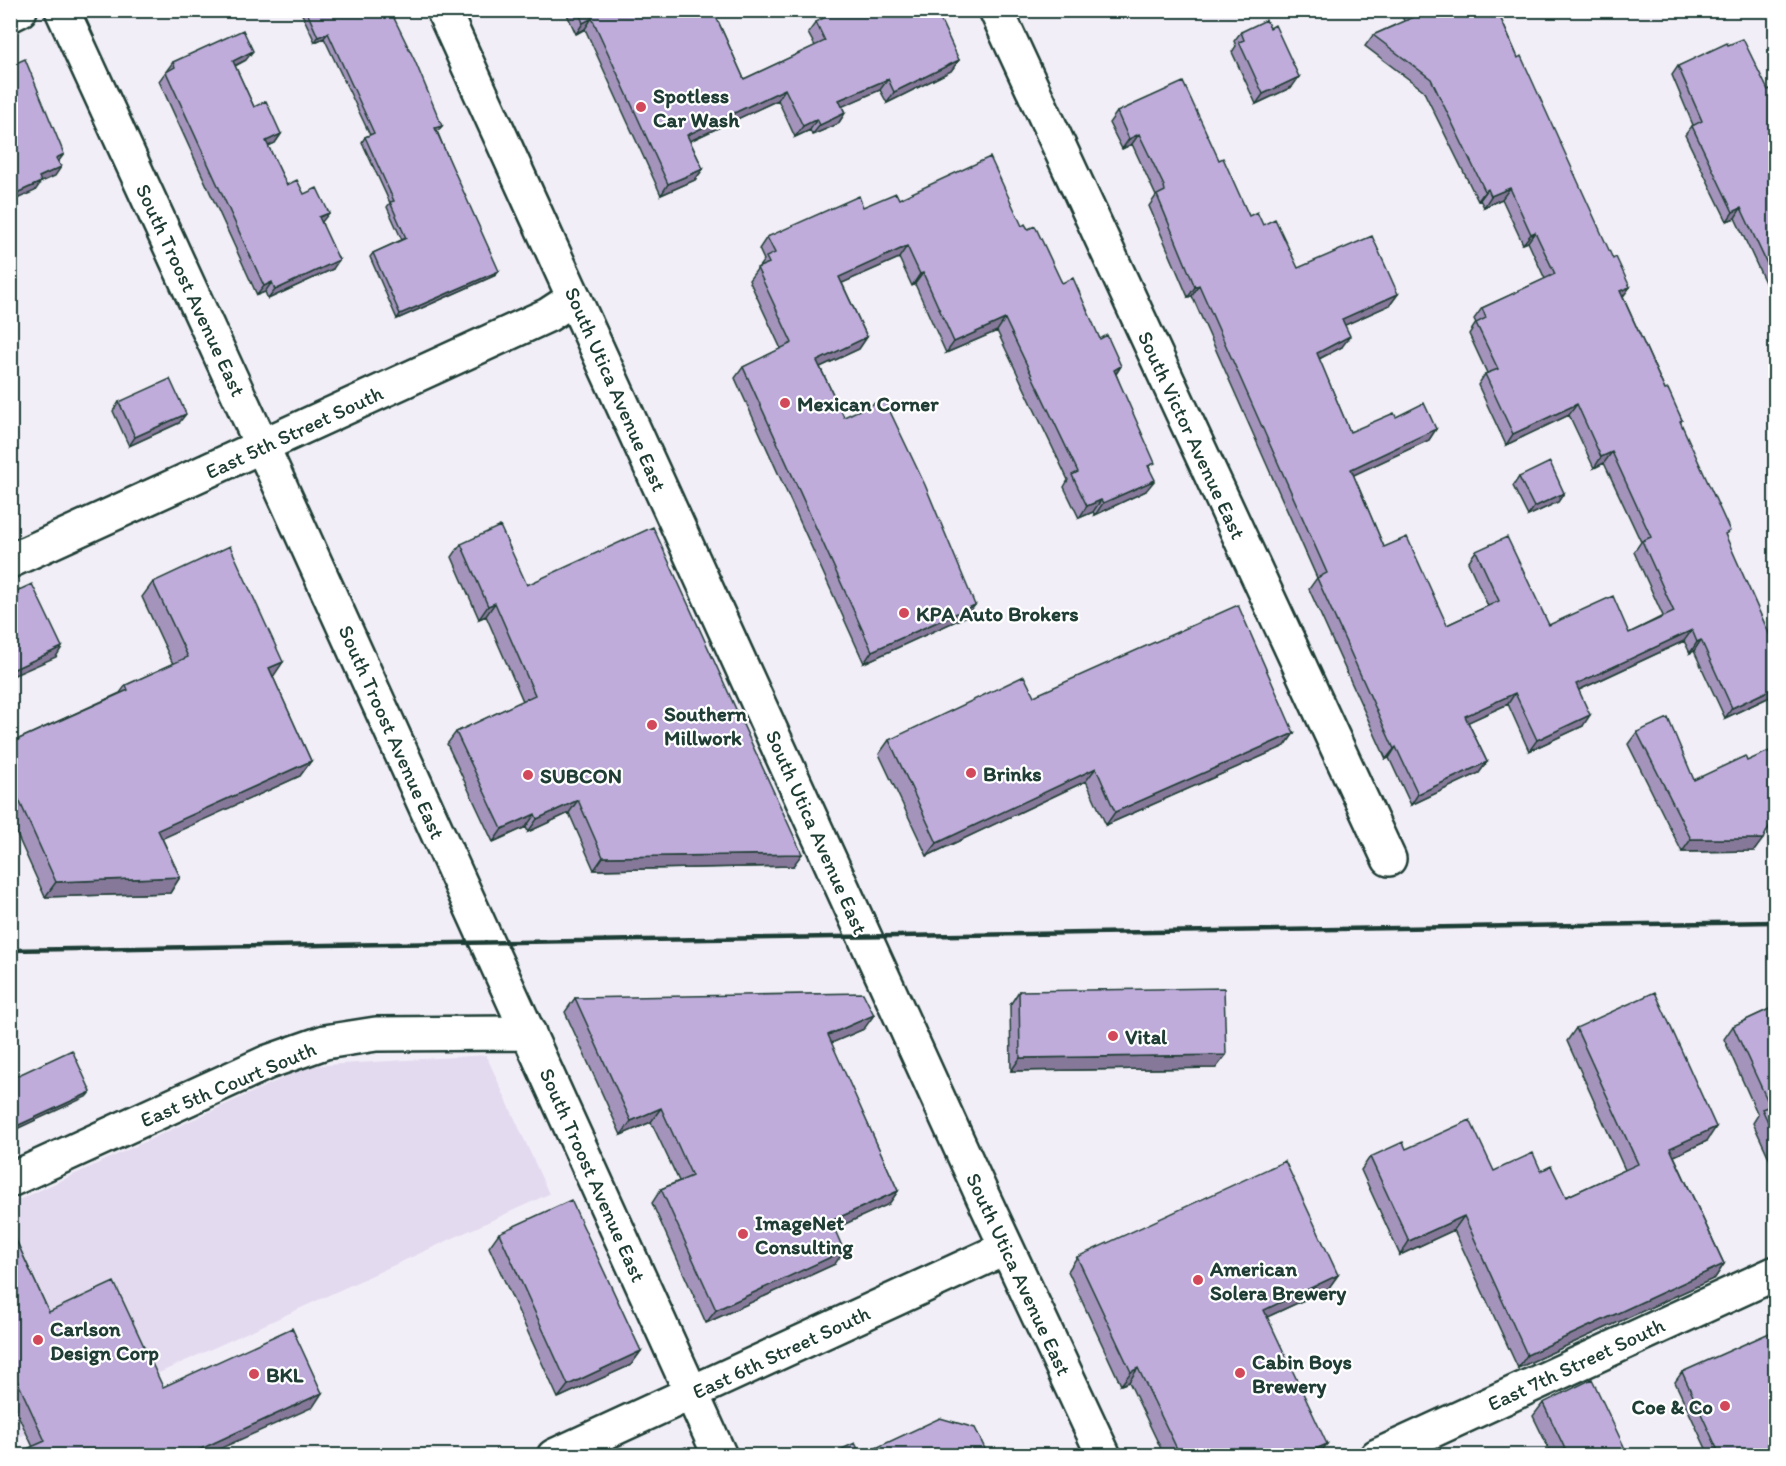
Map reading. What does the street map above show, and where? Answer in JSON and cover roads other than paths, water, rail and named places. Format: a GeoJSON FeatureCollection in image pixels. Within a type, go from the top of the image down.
{"type":"FeatureCollection","features":[{"type":"Feature","properties":{"kind":"street"},"geometry":{"type":"LineString","coordinates":[[10,15],[20,10]]}},
{"type":"Feature","properties":{"kind":"street","name":"South Troost Avenue East"},"geometry":{"type":"LineString","coordinates":[[62,10],[720,1455]]}},
{"type":"Feature","properties":{"kind":"street","name":"South Utica Avenue East"},"geometry":{"type":"LineString","coordinates":[[443,10],[1006,1248],[1104,1455]]}},
{"type":"Feature","properties":{"kind":"street","name":"South Victor Avenue East"},"geometry":{"type":"LineString","coordinates":[[996,10],[1389,859]]}},
{"type":"Feature","properties":{"kind":"street","name":"East 5th Street South"},"geometry":{"type":"LineString","coordinates":[[10,561],[548,315],[574,298]]}},
{"type":"Feature","properties":{"kind":"street","name":"East 5th Court South"},"geometry":{"type":"LineString","coordinates":[[10,1179],[268,1062],[325,1042],[376,1034],[529,1033]]}},
{"type":"Feature","properties":{"kind":"street","name":"East 6th Street South"},"geometry":{"type":"LineString","coordinates":[[554,1455],[692,1394],[1006,1248]]}},
{"type":"Feature","properties":{"kind":"street","name":"East 7th Street South"},"geometry":{"type":"LineString","coordinates":[[1377,1455],[1776,1273]]}},
{"type":"Feature","properties":{"kind":"railway"},"geometry":{"type":"LineString","coordinates":[[10,950],[1776,922]]}},
{"type":"Feature","properties":{"kind":"place","name":"Spotless Car Wash"},"geometry":{"type":"Point","coordinates":[641,107]}},
{"type":"Feature","properties":{"kind":"place","name":"Mexican Corner"},"geometry":{"type":"Point","coordinates":[785,403]}},
{"type":"Feature","properties":{"kind":"place","name":"KPA Auto Brokers"},"geometry":{"type":"Point","coordinates":[904,613]}},
{"type":"Feature","properties":{"kind":"place","name":"Southern Millwork"},"geometry":{"type":"Point","coordinates":[652,725]}},
{"type":"Feature","properties":{"kind":"place","name":"Brinks"},"geometry":{"type":"Point","coordinates":[971,773]}},
{"type":"Feature","properties":{"kind":"place","name":"SUBCON"},"geometry":{"type":"Point","coordinates":[528,775]}},
{"type":"Feature","properties":{"kind":"place","name":"Vital"},"geometry":{"type":"Point","coordinates":[1113,1036]}},
{"type":"Feature","properties":{"kind":"place","name":"ImageNet Consulting"},"geometry":{"type":"Point","coordinates":[743,1234]}},
{"type":"Feature","properties":{"kind":"place","name":"American Solera Brewery"},"geometry":{"type":"Point","coordinates":[1198,1280]}},
{"type":"Feature","properties":{"kind":"place","name":"Carlson Design Corp"},"geometry":{"type":"Point","coordinates":[38,1340]}},
{"type":"Feature","properties":{"kind":"place","name":"Cabin Boys Brewery"},"geometry":{"type":"Point","coordinates":[1240,1373]}},
{"type":"Feature","properties":{"kind":"place","name":"BKL"},"geometry":{"type":"Point","coordinates":[254,1374]}},
{"type":"Feature","properties":{"kind":"place","name":"Coe & Co"},"geometry":{"type":"Point","coordinates":[1725,1406]}}]}
